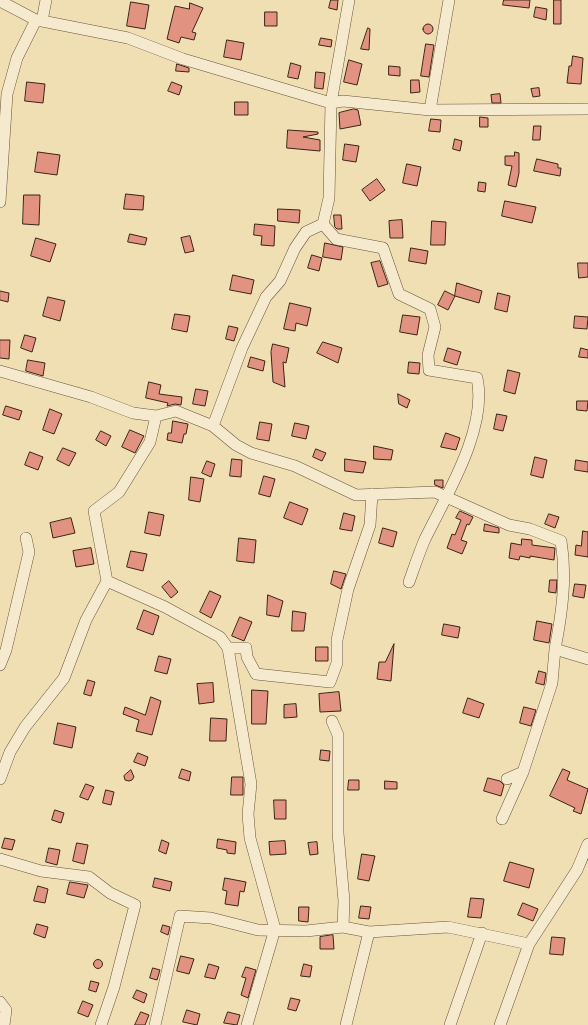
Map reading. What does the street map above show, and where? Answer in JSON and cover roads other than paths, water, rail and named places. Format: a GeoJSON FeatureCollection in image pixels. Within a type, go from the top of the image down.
{"type":"FeatureCollection","features":[{"type":"Feature","properties":{"kind":"street"},"geometry":{"type":"LineString","coordinates":[[0,202],[7,94],[17,58],[39,21],[46,0]]}},
{"type":"Feature","properties":{"kind":"street"},"geometry":{"type":"LineString","coordinates":[[323,224],[329,198],[331,103],[349,0]]}},
{"type":"Feature","properties":{"kind":"street"},"geometry":{"type":"LineString","coordinates":[[430,110],[449,0]]}},
{"type":"Feature","properties":{"kind":"street"},"geometry":{"type":"LineString","coordinates":[[0,1],[39,21],[128,38],[184,59],[331,103],[343,100],[430,110],[588,109]]}},
{"type":"Feature","properties":{"kind":"street"},"geometry":{"type":"LineString","coordinates":[[213,426],[242,348],[266,297],[280,281],[295,248],[306,232],[323,224]]}},
{"type":"Feature","properties":{"kind":"street"},"geometry":{"type":"LineString","coordinates":[[323,224],[336,239],[383,248],[399,294],[430,309],[435,327],[428,355],[429,370],[477,378],[479,388],[476,428],[447,496],[425,540],[409,582]]}},
{"type":"Feature","properties":{"kind":"street"},"geometry":{"type":"LineString","coordinates":[[0,371],[91,397],[133,413],[156,416],[176,411],[213,426],[236,445],[251,453],[294,466],[356,495],[435,492],[447,496],[509,525],[530,529],[561,541],[564,561],[562,613],[555,649],[552,683],[523,772],[502,820]]}},
{"type":"Feature","properties":{"kind":"street"},"geometry":{"type":"LineString","coordinates":[[0,779],[10,752],[25,727],[64,678],[86,620],[107,581],[94,510],[119,492],[150,442],[156,416]]}},
{"type":"Feature","properties":{"kind":"street"},"geometry":{"type":"LineString","coordinates":[[228,648],[246,648],[247,657],[256,674],[330,682],[337,663],[337,640],[348,589],[370,525],[372,494]]}},
{"type":"Feature","properties":{"kind":"street"},"geometry":{"type":"LineString","coordinates":[[0,665],[6,650],[29,552],[26,538]]}},
{"type":"Feature","properties":{"kind":"street"},"geometry":{"type":"LineString","coordinates":[[107,581],[165,607],[220,637],[228,648],[251,784],[248,814],[250,838],[275,929],[247,1025]]}},
{"type":"Feature","properties":{"kind":"street"},"geometry":{"type":"LineString","coordinates":[[555,649],[588,659]]}},
{"type":"Feature","properties":{"kind":"street"},"geometry":{"type":"LineString","coordinates":[[332,721],[338,735],[338,833],[344,902],[343,927]]}},
{"type":"Feature","properties":{"kind":"street"},"geometry":{"type":"LineString","coordinates":[[507,778],[523,772]]}},
{"type":"Feature","properties":{"kind":"street"},"geometry":{"type":"LineString","coordinates":[[500,1025],[529,944],[577,870],[588,844]]}},
{"type":"Feature","properties":{"kind":"street"},"geometry":{"type":"LineString","coordinates":[[0,859],[41,871],[89,877],[110,893],[134,905],[114,987],[102,1025]]}},
{"type":"Feature","properties":{"kind":"street"},"geometry":{"type":"LineString","coordinates":[[155,1025],[180,916],[211,918],[258,930],[275,929],[306,931],[343,927],[369,932],[448,927],[529,944]]}},
{"type":"Feature","properties":{"kind":"street"},"geometry":{"type":"LineString","coordinates":[[346,1025],[369,932]]}},
{"type":"Feature","properties":{"kind":"street"},"geometry":{"type":"LineString","coordinates":[[450,1025],[482,933]]}},
{"type":"Feature","properties":{"kind":"street"},"geometry":{"type":"LineString","coordinates":[[0,1002],[6,1010],[4,1025]]}}]}
